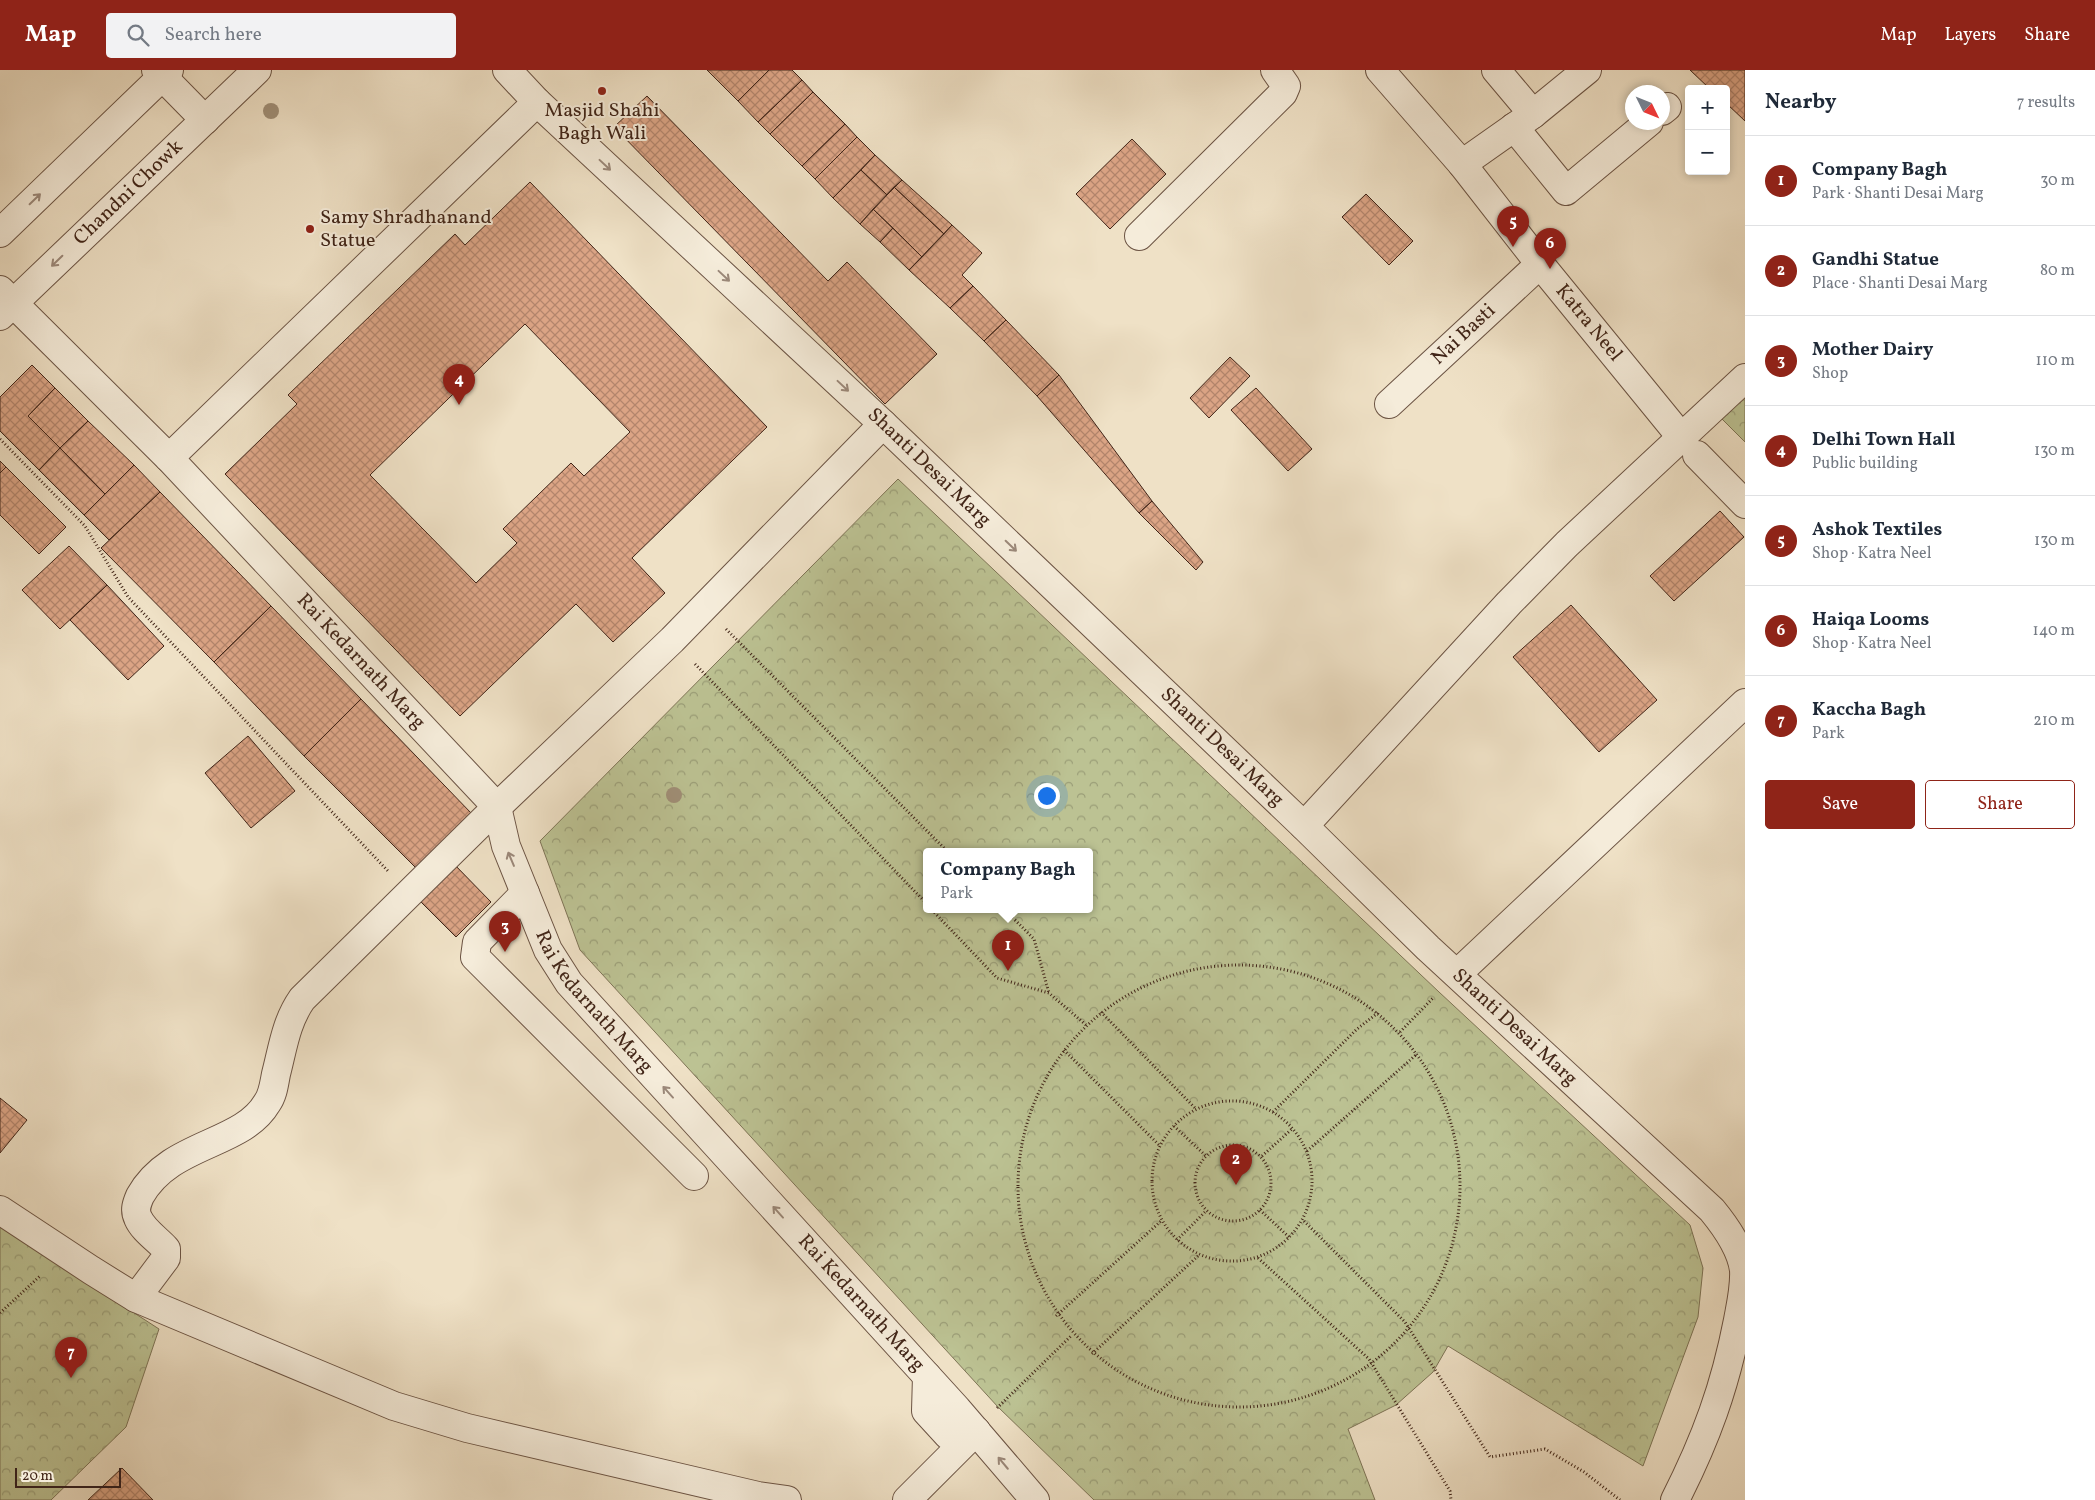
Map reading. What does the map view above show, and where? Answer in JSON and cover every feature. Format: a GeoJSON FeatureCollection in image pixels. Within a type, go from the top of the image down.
{"type":"FeatureCollection","features":[{"type":"Feature","properties":{"kind":"street","name":"Chandni Chowk"},"geometry":{"type":"LineString","coordinates":[[4,303],[205,120],[257,70]]}},
{"type":"Feature","properties":{"kind":"street","name":"Shanti Desai Marg"},"geometry":{"type":"LineString","coordinates":[[507,70],[537,102],[883,424],[1304,826],[1428,948],[1712,1210],[1736,1247],[1744,1270],[1744,1289],[1724,1383],[1709,1429],[1675,1500]]}},
{"type":"Feature","properties":{"kind":"street"},"geometry":{"type":"LineString","coordinates":[[1139,236],[1283,93],[1286,86],[1274,70]]}},
{"type":"Feature","properties":{"kind":"street","name":"Katra Neel"},"geometry":{"type":"LineString","coordinates":[[1380,70],[1462,164],[1540,264],[1690,447],[1745,504]]}},
{"type":"Feature","properties":{"kind":"street"},"geometry":{"type":"LineString","coordinates":[[1496,70],[1523,121],[1566,192],[1640,130]]}},
{"type":"Feature","properties":{"kind":"street"},"geometry":{"type":"LineString","coordinates":[[1462,164],[1523,121],[1587,70]]}},
{"type":"Feature","properties":{"kind":"street"},"geometry":{"type":"LineString","coordinates":[[0,233],[162,72],[205,120]]}},
{"type":"Feature","properties":{"kind":"street"},"geometry":{"type":"LineString","coordinates":[[169,458],[537,102]]}},
{"type":"Feature","properties":{"kind":"street","name":"Nai Basti"},"geometry":{"type":"LineString","coordinates":[[1389,404],[1540,264]]}},
{"type":"Feature","properties":{"kind":"street","name":"Rai Kedarnath Marg"},"geometry":{"type":"LineString","coordinates":[[4,303],[169,458],[496,807],[506,846],[548,950],[569,983],[927,1376],[1035,1500]]}},
{"type":"Feature","properties":{"kind":"street"},"geometry":{"type":"LineString","coordinates":[[1304,826],[1509,603],[1567,544],[1690,447],[1745,378]]}},
{"type":"Feature","properties":{"kind":"street"},"geometry":{"type":"LineString","coordinates":[[136,1298],[166,1258],[167,1253],[166,1249],[143,1226],[136,1212],[137,1203],[146,1186],[163,1168],[179,1157],[236,1130],[256,1118],[267,1104],[272,1092],[288,1025],[298,1005],[496,807],[705,608],[883,424]]}},
{"type":"Feature","properties":{"kind":"street"},"geometry":{"type":"LineString","coordinates":[[1457,974],[1745,703]]}},
{"type":"Feature","properties":{"kind":"street"},"geometry":{"type":"LineString","coordinates":[[526,894],[477,942],[476,957],[694,1176]]}},
{"type":"Feature","properties":{"kind":"street"},"geometry":{"type":"LineString","coordinates":[[0,1210],[136,1298],[394,1406],[467,1428],[758,1496],[787,1500]]}},
{"type":"Feature","properties":{"kind":"street"},"geometry":{"type":"LineString","coordinates":[[907,1500],[976,1431]]}},
{"type":"Feature","properties":{"kind":"path"},"geometry":{"type":"LineString","coordinates":[[0,439],[85,526],[128,597],[410,893]]}},
{"type":"Feature","properties":{"kind":"path"},"geometry":{"type":"LineString","coordinates":[[705,608],[944,848]]}},
{"type":"Feature","properties":{"kind":"path"},"geometry":{"type":"LineString","coordinates":[[672,640],[923,900]]}},
{"type":"Feature","properties":{"kind":"path"},"geometry":{"type":"LineString","coordinates":[[935,913],[997,978],[1049,993],[1086,1025]]}},
{"type":"Feature","properties":{"kind":"path"},"geometry":{"type":"LineString","coordinates":[[1008,913],[1034,939],[1049,993]]}},
{"type":"Feature","properties":{"kind":"path"},"geometry":{"type":"LineString","coordinates":[[1029,1138],[1050,1070],[1064,1050],[1086,1025],[1101,1012],[1146,986],[1183,972],[1224,966],[1265,966],[1303,975],[1344,990],[1379,1012],[1400,1032],[1442,1092],[1453,1123],[1461,1162],[1462,1197],[1450,1245],[1431,1287],[1421,1301]]}},
{"type":"Feature","properties":{"kind":"path"},"geometry":{"type":"LineString","coordinates":[[1400,1032],[1457,974]]}},
{"type":"Feature","properties":{"kind":"path"},"geometry":{"type":"LineString","coordinates":[[1101,1012],[1196,1109]]}},
{"type":"Feature","properties":{"kind":"path"},"geometry":{"type":"LineString","coordinates":[[1273,1112],[1357,1029],[1379,1012]]}},
{"type":"Feature","properties":{"kind":"path"},"geometry":{"type":"LineString","coordinates":[[1064,1050],[1160,1146]]}},
{"type":"Feature","properties":{"kind":"path"},"geometry":{"type":"LineString","coordinates":[[1307,1151],[1417,1054]]}},
{"type":"Feature","properties":{"kind":"path"},"geometry":{"type":"LineString","coordinates":[[1226,1101],[1255,1104],[1273,1112],[1294,1128],[1307,1151],[1313,1176],[1311,1198],[1304,1221],[1290,1238],[1258,1258],[1228,1262],[1199,1255],[1177,1240],[1161,1220],[1151,1190],[1153,1165],[1160,1146],[1174,1126],[1196,1109],[1226,1101]]}},
{"type":"Feature","properties":{"kind":"path"},"geometry":{"type":"LineString","coordinates":[[1174,1126],[1206,1156]]}},
{"type":"Feature","properties":{"kind":"path"},"geometry":{"type":"LineString","coordinates":[[1262,1156],[1294,1128]]}},
{"type":"Feature","properties":{"kind":"path"},"geometry":{"type":"LineString","coordinates":[[1236,1144],[1262,1156],[1269,1169],[1271,1191],[1260,1210],[1251,1217],[1241,1221],[1219,1219],[1206,1211],[1197,1196],[1194,1186],[1195,1174],[1199,1164],[1206,1156],[1214,1149],[1236,1144]]}},
{"type":"Feature","properties":{"kind":"path"},"geometry":{"type":"LineString","coordinates":[[1028,1147],[1023,1192],[1024,1228],[1040,1290],[1056,1316],[1072,1335],[1092,1354],[1125,1377],[1169,1399],[1221,1409],[1260,1410],[1295,1405]]}},
{"type":"Feature","properties":{"kind":"path"},"geometry":{"type":"LineString","coordinates":[[1260,1210],[1290,1238]]}},
{"type":"Feature","properties":{"kind":"path"},"geometry":{"type":"LineString","coordinates":[[1177,1240],[1206,1211]]}},
{"type":"Feature","properties":{"kind":"path"},"geometry":{"type":"LineString","coordinates":[[1056,1316],[1161,1220]]}},
{"type":"Feature","properties":{"kind":"path"},"geometry":{"type":"LineString","coordinates":[[1304,1221],[1405,1322],[1490,1457],[1545,1449],[1584,1472],[1620,1500]]}},
{"type":"Feature","properties":{"kind":"path"},"geometry":{"type":"LineString","coordinates":[[0,1313],[65,1253]]}},
{"type":"Feature","properties":{"kind":"path"},"geometry":{"type":"LineString","coordinates":[[1092,1354],[1199,1255]]}},
{"type":"Feature","properties":{"kind":"path"},"geometry":{"type":"LineString","coordinates":[[1258,1258],[1369,1359],[1450,1491],[1451,1500]]}},
{"type":"Feature","properties":{"kind":"path"},"geometry":{"type":"LineString","coordinates":[[1399,1328],[1410,1315]]}},
{"type":"Feature","properties":{"kind":"path"},"geometry":{"type":"LineString","coordinates":[[976,1431],[1072,1335]]}},
{"type":"Feature","properties":{"kind":"path"},"geometry":{"type":"LineString","coordinates":[[1312,1399],[1337,1385],[1375,1353]]}},
{"type":"Feature","properties":{"kind":"green space"},"geometry":{"type":"Polygon","coordinates":[[[1745,395],[1745,442],[1721,418],[1745,395]]]}},
{"type":"Feature","properties":{"kind":"green space"},"geometry":{"type":"Polygon","coordinates":[[[898,479],[1439,992],[1690,1225],[1703,1268],[1698,1317],[1643,1466],[1448,1346],[1433,1372],[1396,1405],[1348,1429],[1375,1500],[1094,1500],[998,1407],[580,950],[540,841],[898,479]]]}},
{"type":"Feature","properties":{"kind":"green space"},"geometry":{"type":"Polygon","coordinates":[[[0,1226],[159,1329],[126,1427],[51,1500],[0,1500],[0,1226]]]}},
{"type":"Feature","properties":{"kind":"building"},"geometry":{"type":"Polygon","coordinates":[[[707,70],[769,70],[738,101],[707,70]]]}},
{"type":"Feature","properties":{"kind":"building"},"geometry":{"type":"Polygon","coordinates":[[[769,70],[792,70],[802,80],[758,122],[738,101],[769,70]]]}},
{"type":"Feature","properties":{"kind":"building"},"geometry":{"type":"Polygon","coordinates":[[[1690,70],[1745,70],[1745,121],[1730,107],[1730,85],[1706,85],[1690,70]]]}},
{"type":"Feature","properties":{"kind":"building"},"geometry":{"type":"Polygon","coordinates":[[[802,80],[813,92],[770,134],[758,122],[802,80]]]}},
{"type":"Feature","properties":{"kind":"building"},"geometry":{"type":"Polygon","coordinates":[[[813,92],[845,124],[802,166],[770,134],[813,92]]]}},
{"type":"Feature","properties":{"kind":"building"},"geometry":{"type":"Polygon","coordinates":[[[647,96],[828,281],[847,262],[937,354],[885,404],[614,127],[647,96]]]}},
{"type":"Feature","properties":{"kind":"building"},"geometry":{"type":"Polygon","coordinates":[[[845,124],[857,137],[815,179],[802,166],[845,124]]]}},
{"type":"Feature","properties":{"kind":"building"},"geometry":{"type":"Polygon","coordinates":[[[857,137],[875,155],[833,198],[815,179],[857,137]]]}},
{"type":"Feature","properties":{"kind":"building"},"geometry":{"type":"Polygon","coordinates":[[[1132,139],[1166,174],[1110,229],[1076,194],[1132,139]]]}},
{"type":"Feature","properties":{"kind":"building"},"geometry":{"type":"Polygon","coordinates":[[[875,155],[902,180],[887,195],[861,170],[875,155]]]}},
{"type":"Feature","properties":{"kind":"building"},"geometry":{"type":"Polygon","coordinates":[[[861,170],[887,195],[860,224],[833,198],[861,170]]]}},
{"type":"Feature","properties":{"kind":"building"},"geometry":{"type":"Polygon","coordinates":[[[902,180],[952,225],[944,234],[894,187],[902,180]]]}},
{"type":"Feature","properties":{"kind":"building"},"geometry":{"type":"Polygon","coordinates":[[[530,182],[767,427],[632,558],[665,593],[613,642],[576,604],[460,716],[225,474],[297,404],[288,395],[455,234],[465,245],[530,182]],[[525,324],[370,475],[476,583],[517,543],[503,529],[571,463],[584,476],[630,432],[525,324]]]}},
{"type":"Feature","properties":{"kind":"building"},"geometry":{"type":"Polygon","coordinates":[[[894,187],[944,234],[922,257],[873,209],[894,187]]]}},
{"type":"Feature","properties":{"kind":"building"},"geometry":{"type":"Polygon","coordinates":[[[1366,194],[1413,241],[1389,265],[1342,217],[1366,194]]]}},
{"type":"Feature","properties":{"kind":"building"},"geometry":{"type":"Polygon","coordinates":[[[873,209],[893,228],[880,242],[860,224],[873,209]]]}},
{"type":"Feature","properties":{"kind":"building"},"geometry":{"type":"Polygon","coordinates":[[[952,225],[982,253],[962,275],[973,286],[950,308],[909,270],[952,225]]]}},
{"type":"Feature","properties":{"kind":"building"},"geometry":{"type":"Polygon","coordinates":[[[893,228],[922,257],[909,270],[880,242],[893,228]]]}},
{"type":"Feature","properties":{"kind":"building"},"geometry":{"type":"Polygon","coordinates":[[[973,286],[1006,320],[984,341],[950,308],[973,286]]]}},
{"type":"Feature","properties":{"kind":"building"},"geometry":{"type":"Polygon","coordinates":[[[1006,320],[1059,375],[1037,396],[984,341],[1006,320]]]}},
{"type":"Feature","properties":{"kind":"building"},"geometry":{"type":"Polygon","coordinates":[[[1230,357],[1250,376],[1209,418],[1190,398],[1230,357]]]}},
{"type":"Feature","properties":{"kind":"building"},"geometry":{"type":"Polygon","coordinates":[[[32,365],[55,388],[28,416],[60,448],[39,470],[0,431],[0,397],[32,365]]]}},
{"type":"Feature","properties":{"kind":"building"},"geometry":{"type":"Polygon","coordinates":[[[1059,375],[1152,501],[1139,513],[1037,396],[1059,375]]]}},
{"type":"Feature","properties":{"kind":"building"},"geometry":{"type":"Polygon","coordinates":[[[55,388],[88,421],[60,448],[28,416],[55,388]]]}},
{"type":"Feature","properties":{"kind":"building"},"geometry":{"type":"Polygon","coordinates":[[[1256,388],[1312,449],[1288,471],[1231,410],[1256,388]]]}},
{"type":"Feature","properties":{"kind":"building"},"geometry":{"type":"Polygon","coordinates":[[[88,421],[134,465],[105,494],[60,448],[88,421]]]}},
{"type":"Feature","properties":{"kind":"building"},"geometry":{"type":"Polygon","coordinates":[[[60,448],[105,494],[84,515],[39,470],[60,448]]]}},
{"type":"Feature","properties":{"kind":"building"},"geometry":{"type":"Polygon","coordinates":[[[0,461],[6,467],[0,473],[0,461]]]}},
{"type":"Feature","properties":{"kind":"building"},"geometry":{"type":"Polygon","coordinates":[[[134,465],[160,492],[109,540],[84,515],[134,465]]]}},
{"type":"Feature","properties":{"kind":"building"},"geometry":{"type":"Polygon","coordinates":[[[6,467],[66,527],[39,554],[0,515],[0,473],[6,467]]]}},
{"type":"Feature","properties":{"kind":"building"},"geometry":{"type":"Polygon","coordinates":[[[160,492],[271,606],[214,662],[101,548],[160,492]]]}},
{"type":"Feature","properties":{"kind":"building"},"geometry":{"type":"Polygon","coordinates":[[[1152,501],[1203,562],[1196,570],[1139,513],[1152,501]]]}},
{"type":"Feature","properties":{"kind":"building"},"geometry":{"type":"Polygon","coordinates":[[[1720,511],[1744,537],[1674,601],[1650,576],[1720,511]]]}},
{"type":"Feature","properties":{"kind":"building"},"geometry":{"type":"Polygon","coordinates":[[[69,546],[107,585],[60,629],[22,590],[69,546]]]}},
{"type":"Feature","properties":{"kind":"building"},"geometry":{"type":"Polygon","coordinates":[[[107,585],[164,646],[128,680],[70,620],[107,585]]]}},
{"type":"Feature","properties":{"kind":"building"},"geometry":{"type":"Polygon","coordinates":[[[1571,605],[1657,700],[1599,752],[1513,657],[1571,605]]]}},
{"type":"Feature","properties":{"kind":"building"},"geometry":{"type":"Polygon","coordinates":[[[271,606],[361,699],[304,756],[214,662],[271,606]]]}},
{"type":"Feature","properties":{"kind":"building"},"geometry":{"type":"Polygon","coordinates":[[[361,699],[472,814],[416,868],[304,756],[361,699]]]}},
{"type":"Feature","properties":{"kind":"building"},"geometry":{"type":"Polygon","coordinates":[[[248,736],[295,791],[251,828],[205,773],[248,736]]]}},
{"type":"Feature","properties":{"kind":"building"},"geometry":{"type":"Polygon","coordinates":[[[452,862],[491,902],[456,937],[417,898],[452,862]]]}},
{"type":"Feature","properties":{"kind":"building"},"geometry":{"type":"Polygon","coordinates":[[[0,1098],[27,1120],[0,1153],[0,1098]]]}},
{"type":"Feature","properties":{"kind":"building"},"geometry":{"type":"Polygon","coordinates":[[[122,1468],[153,1500],[88,1500],[122,1468]]]}},
{"type":"Feature","properties":{"kind":"place","name":"Masjid Shahi Bagh Wali"},"geometry":{"type":"Point","coordinates":[602,91]}},
{"type":"Feature","properties":{"kind":"place","name":"Samy Shradhanand Statue"},"geometry":{"type":"Point","coordinates":[310,229]}},
{"type":"Feature","properties":{"kind":"place","name":"Ashok Textiles"},"geometry":{"type":"Point","coordinates":[1513,247]}},
{"type":"Feature","properties":{"kind":"place","name":"Haiqa Looms"},"geometry":{"type":"Point","coordinates":[1550,269]}},
{"type":"Feature","properties":{"kind":"place","name":"Delhi Town Hall"},"geometry":{"type":"Point","coordinates":[459,405]}},
{"type":"Feature","properties":{"kind":"place","name":"Mother Dairy"},"geometry":{"type":"Point","coordinates":[505,952]}},
{"type":"Feature","properties":{"kind":"place","name":"Company Bagh"},"geometry":{"type":"Point","coordinates":[1008,971]}},
{"type":"Feature","properties":{"kind":"place","name":"Gandhi Statue"},"geometry":{"type":"Point","coordinates":[1236,1185]}},
{"type":"Feature","properties":{"kind":"place","name":"Kaccha Bagh"},"geometry":{"type":"Point","coordinates":[71,1378]}}]}
